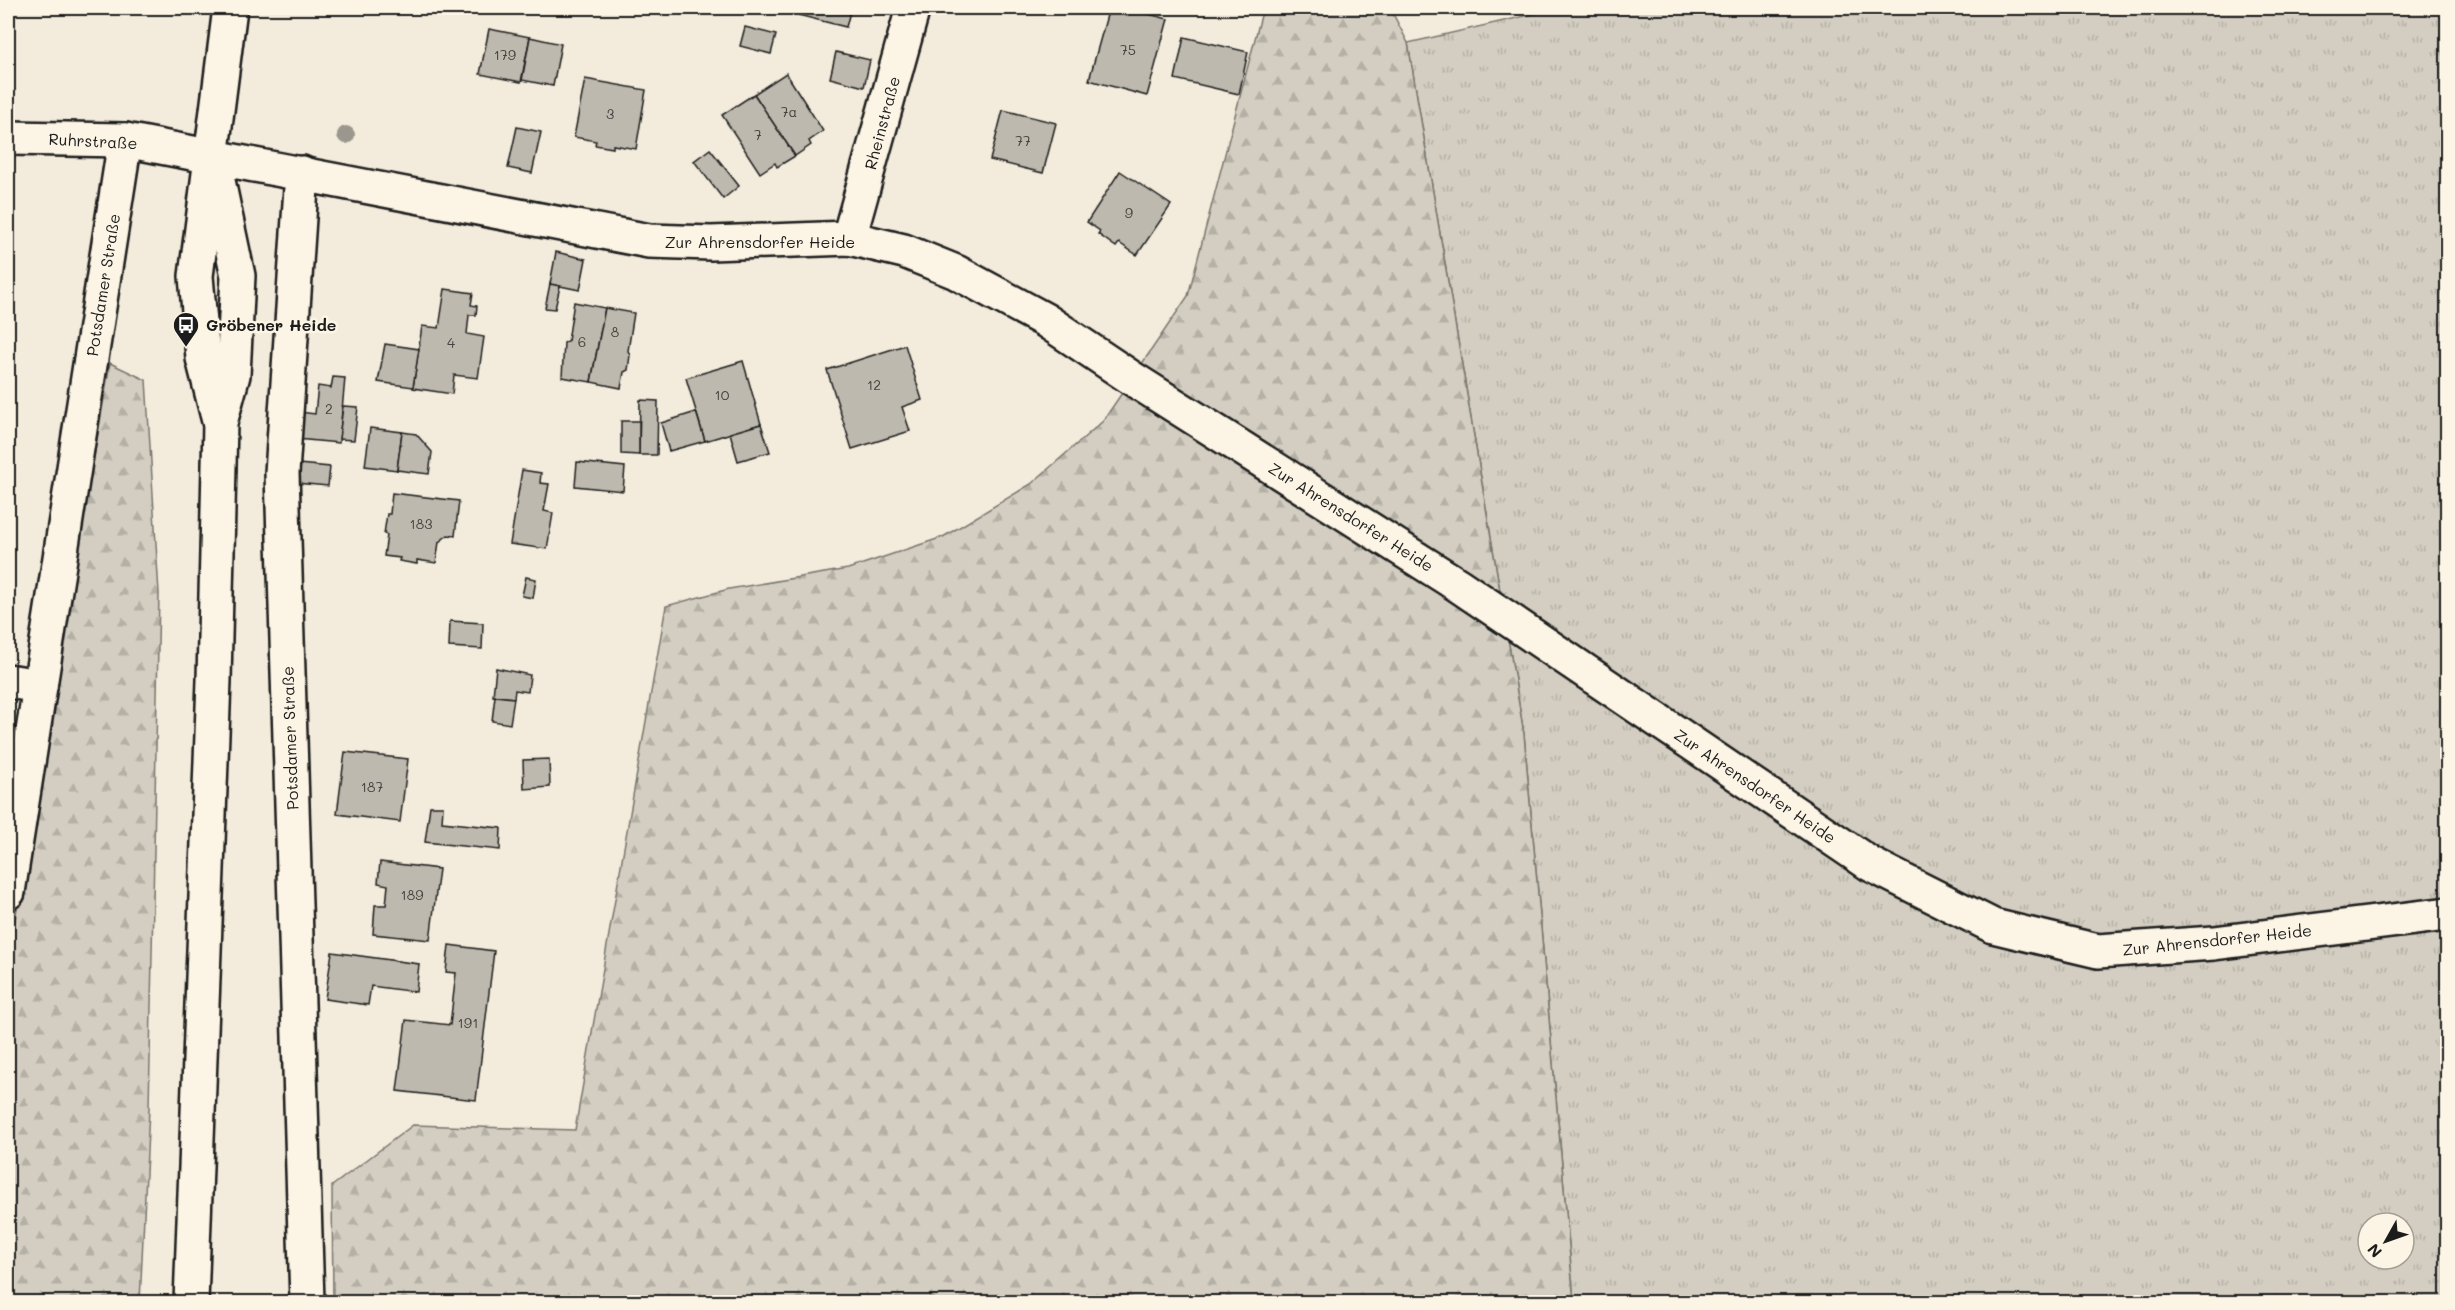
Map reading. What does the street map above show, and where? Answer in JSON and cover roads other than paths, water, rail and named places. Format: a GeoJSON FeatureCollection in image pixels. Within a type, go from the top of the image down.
{"type":"FeatureCollection","features":[{"type":"Feature","properties":{"kind":"street"},"geometry":{"type":"LineString","coordinates":[[191,1302],[214,680],[220,423],[203,358],[196,276],[213,157],[230,8]]}},
{"type":"Feature","properties":{"kind":"street","name":"Rheinstraße"},"geometry":{"type":"LineString","coordinates":[[849,238],[913,8]]}},
{"type":"Feature","properties":{"kind":"street","name":"Ruhrstraße"},"geometry":{"type":"LineString","coordinates":[[8,138],[125,140],[213,157]]}},
{"type":"Feature","properties":{"kind":"street","name":"Potsdamer Straße"},"geometry":{"type":"LineString","coordinates":[[8,892],[125,140]]}},
{"type":"Feature","properties":{"kind":"street","name":"Zur Ahrensdorfer Heide"},"geometry":{"type":"LineString","coordinates":[[213,157],[649,241],[711,243],[849,238],[904,251],[956,272],[1045,320],[1133,379],[1458,585],[1870,864],[1993,926],[2098,951],[2214,943],[2448,914]]}},
{"type":"Feature","properties":{"kind":"street","name":"Potsdamer Straße"},"geometry":{"type":"LineString","coordinates":[[302,173],[282,473],[307,1302]]}},
{"type":"Feature","properties":{"kind":"street"},"geometry":{"type":"LineString","coordinates":[[8,681],[40,686]]}},
{"type":"Feature","properties":{"kind":"place","name":"Gröbener Heide"},"geometry":{"type":"Point","coordinates":[186,348]}}]}
